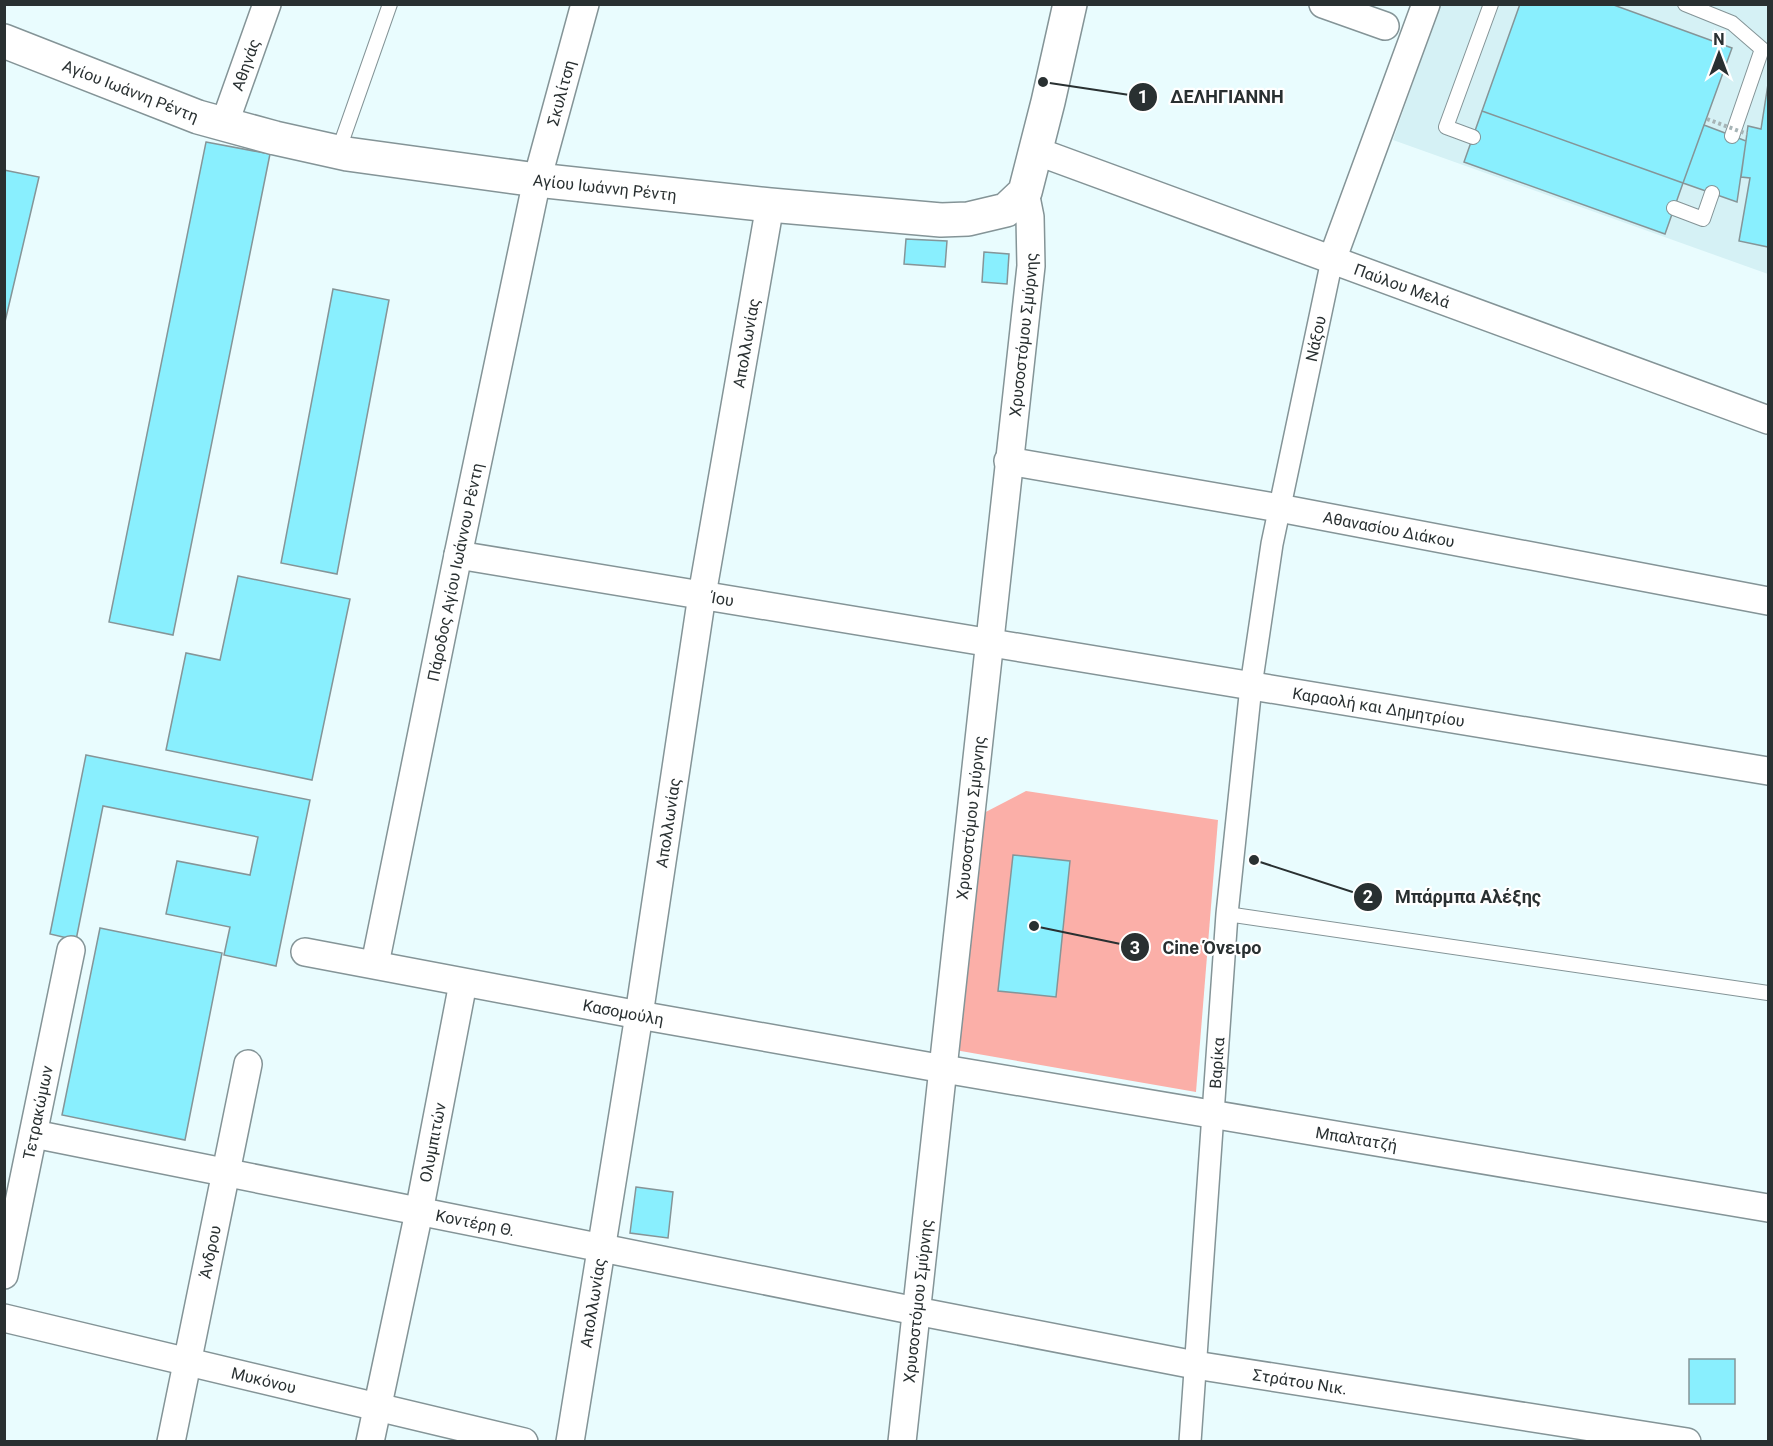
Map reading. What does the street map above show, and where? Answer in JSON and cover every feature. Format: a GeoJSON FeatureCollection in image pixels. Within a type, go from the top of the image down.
{"type":"FeatureCollection","features":[{"type":"Feature","properties":{"kind":"street","name":"Αθηνάς"},"geometry":{"type":"LineString","coordinates":[[224,125],[267,4]]}},
{"type":"Feature","properties":{"kind":"street","name":"Σκυλίτση"},"geometry":{"type":"LineString","coordinates":[[537,180],[585,4]]}},
{"type":"Feature","properties":{"kind":"street"},"geometry":{"type":"LineString","coordinates":[[1025,192],[1070,4]]}},
{"type":"Feature","properties":{"kind":"street"},"geometry":{"type":"LineString","coordinates":[[1323,4],[1385,26]]}},
{"type":"Feature","properties":{"kind":"street","name":"Νάξου"},"geometry":{"type":"LineString","coordinates":[[1251,686],[1272,544],[1332,260],[1426,4]]}},
{"type":"Feature","properties":{"kind":"street","name":"Αγίου Ιωάννη Ρέντη"},"geometry":{"type":"LineString","coordinates":[[4,41],[145,97],[224,125],[338,152],[537,180],[911,219],[974,218],[1006,210],[1025,192]]}},
{"type":"Feature","properties":{"kind":"street","name":"Παύλου Μελά"},"geometry":{"type":"LineString","coordinates":[[1036,151],[1768,420]]}},
{"type":"Feature","properties":{"kind":"street","name":"Πάροδος Αγίου Ιωάννου Ρέντη"},"geometry":{"type":"LineString","coordinates":[[375,964],[537,180]]}},
{"type":"Feature","properties":{"kind":"street","name":"Χρυσοστόμου Σμύρνης"},"geometry":{"type":"LineString","coordinates":[[902,1442],[1031,266],[1030,217],[1025,192]]}},
{"type":"Feature","properties":{"kind":"street","name":"Απολλωνίας"},"geometry":{"type":"LineString","coordinates":[[570,1442],[639,1015],[702,596],[770,205]]}},
{"type":"Feature","properties":{"kind":"street","name":"Αθανασίου Διάκου"},"geometry":{"type":"LineString","coordinates":[[1008,461],[1280,508],[1768,601]]}},
{"type":"Feature","properties":{"kind":"street","name":"Ίου"},"geometry":{"type":"LineString","coordinates":[[458,555],[989,643]]}},
{"type":"Feature","properties":{"kind":"street","name":"Καραολή και Δημητρίου"},"geometry":{"type":"LineString","coordinates":[[989,643],[1768,771]]}},
{"type":"Feature","properties":{"kind":"street","name":"Βαρίκα"},"geometry":{"type":"LineString","coordinates":[[1190,1442],[1227,914],[1251,686]]}},
{"type":"Feature","properties":{"kind":"street","name":"Τετρακώμων"},"geometry":{"type":"LineString","coordinates":[[4,1275],[71,950]]}},
{"type":"Feature","properties":{"kind":"street","name":"Κασομούλη"},"geometry":{"type":"LineString","coordinates":[[305,952],[463,983],[944,1069]]}},
{"type":"Feature","properties":{"kind":"street","name":"Ολυμπιτών"},"geometry":{"type":"LineString","coordinates":[[370,1442],[419,1212],[463,983]]}},
{"type":"Feature","properties":{"kind":"street","name":"Άνδρου"},"geometry":{"type":"LineString","coordinates":[[171,1442],[248,1064]]}},
{"type":"Feature","properties":{"kind":"street","name":"Μπαλτατζή"},"geometry":{"type":"LineString","coordinates":[[944,1069],[1768,1208]]}},
{"type":"Feature","properties":{"kind":"street","name":"Κοντέρη Θ."},"geometry":{"type":"LineString","coordinates":[[34,1134],[916,1311]]}},
{"type":"Feature","properties":{"kind":"street","name":"Στράτου Νικ."},"geometry":{"type":"LineString","coordinates":[[916,1311],[1195,1365],[1687,1442]]}},
{"type":"Feature","properties":{"kind":"street","name":"Μυκόνου"},"geometry":{"type":"LineString","coordinates":[[4,1318],[524,1442]]}},
{"type":"Feature","properties":{"kind":"lane"},"geometry":{"type":"LineString","coordinates":[[338,152],[390,4]]}},
{"type":"Feature","properties":{"kind":"lane"},"geometry":{"type":"LineString","coordinates":[[1473,137],[1446,128],[1491,4]]}},
{"type":"Feature","properties":{"kind":"lane"},"geometry":{"type":"LineString","coordinates":[[1685,4],[1732,23],[1765,49],[1732,136]]}},
{"type":"Feature","properties":{"kind":"lane"},"geometry":{"type":"LineString","coordinates":[[1674,208],[1703,219],[1712,193]]}},
{"type":"Feature","properties":{"kind":"lane"},"geometry":{"type":"LineString","coordinates":[[1227,914],[1768,993]]}},
{"type":"Feature","properties":{"kind":"path"},"geometry":{"type":"LineString","coordinates":[[1707,119],[1747,134]]}},
{"type":"Feature","properties":{"kind":"shaded area"},"geometry":{"type":"Polygon","coordinates":[[[1440,5],[1520,5],[1464,162],[1664,234],[1683,183],[1736,201],[1741,177],[1750,178],[1739,241],[1768,247],[1768,274],[1393,140],[1440,5]]]}},
{"type":"Feature","properties":{"kind":"shaded area"},"geometry":{"type":"Polygon","coordinates":[[[1611,5],[1768,5],[1768,84],[1761,129],[1749,127],[1746,141],[1704,125],[1732,48],[1611,5]]]}},
{"type":"Feature","properties":{"kind":"shaded area"},"geometry":{"type":"Polygon","coordinates":[[[1026,791],[1218,820],[1196,1092],[955,1050],[978,816],[1026,791]]]}},
{"type":"Feature","properties":{"kind":"building"},"geometry":{"type":"Polygon","coordinates":[[[1520,4],[1611,4],[1732,48],[1683,183],[1482,111],[1520,4]]]}},
{"type":"Feature","properties":{"kind":"building"},"geometry":{"type":"Polygon","coordinates":[[[1768,84],[1768,247],[1739,241],[1750,178],[1741,177],[1748,126],[1761,129],[1768,84]]]}},
{"type":"Feature","properties":{"kind":"building"},"geometry":{"type":"Polygon","coordinates":[[[1482,111],[1683,183],[1665,234],[1464,162],[1482,111]]]}},
{"type":"Feature","properties":{"kind":"building"},"geometry":{"type":"Polygon","coordinates":[[[1704,125],[1746,141],[1737,202],[1683,183],[1704,125]]]}},
{"type":"Feature","properties":{"kind":"building"},"geometry":{"type":"Polygon","coordinates":[[[206,142],[270,154],[173,635],[109,622],[206,142]]]}},
{"type":"Feature","properties":{"kind":"building"},"geometry":{"type":"Polygon","coordinates":[[[4,170],[39,177],[4,326],[4,170]]]}},
{"type":"Feature","properties":{"kind":"building"},"geometry":{"type":"Polygon","coordinates":[[[906,239],[947,241],[945,267],[904,264],[906,239]]]}},
{"type":"Feature","properties":{"kind":"building"},"geometry":{"type":"Polygon","coordinates":[[[984,252],[1009,254],[1007,284],[982,282],[984,252]]]}},
{"type":"Feature","properties":{"kind":"building"},"geometry":{"type":"Polygon","coordinates":[[[333,289],[389,300],[337,574],[281,563],[333,289]]]}},
{"type":"Feature","properties":{"kind":"building"},"geometry":{"type":"Polygon","coordinates":[[[238,576],[350,599],[312,780],[166,750],[186,653],[220,660],[238,576]]]}},
{"type":"Feature","properties":{"kind":"building"},"geometry":{"type":"Polygon","coordinates":[[[86,755],[310,800],[276,966],[224,955],[230,927],[166,914],[177,861],[250,875],[258,837],[103,806],[76,940],[50,934],[86,755]]]}},
{"type":"Feature","properties":{"kind":"building"},"geometry":{"type":"Polygon","coordinates":[[[1013,855],[1070,861],[1056,997],[998,991],[1013,855]]]}},
{"type":"Feature","properties":{"kind":"building"},"geometry":{"type":"Polygon","coordinates":[[[100,928],[222,953],[185,1140],[62,1115],[100,928]]]}},
{"type":"Feature","properties":{"kind":"building"},"geometry":{"type":"Polygon","coordinates":[[[636,1187],[673,1192],[668,1238],[630,1233],[636,1187]]]}},
{"type":"Feature","properties":{"kind":"building"},"geometry":{"type":"Polygon","coordinates":[[[1689,1359],[1735,1359],[1735,1404],[1689,1404],[1689,1359]]]}},
{"type":"Feature","properties":{"kind":"place","name":"ΔΕΛΗΓΙΑΝΝΗ"},"geometry":{"type":"Point","coordinates":[1043,82]}},
{"type":"Feature","properties":{"kind":"place","name":"Μπάρμπα Αλέξης"},"geometry":{"type":"Point","coordinates":[1254,860]}},
{"type":"Feature","properties":{"kind":"place","name":"Cine Όνειρο"},"geometry":{"type":"Point","coordinates":[1034,926]}}]}
